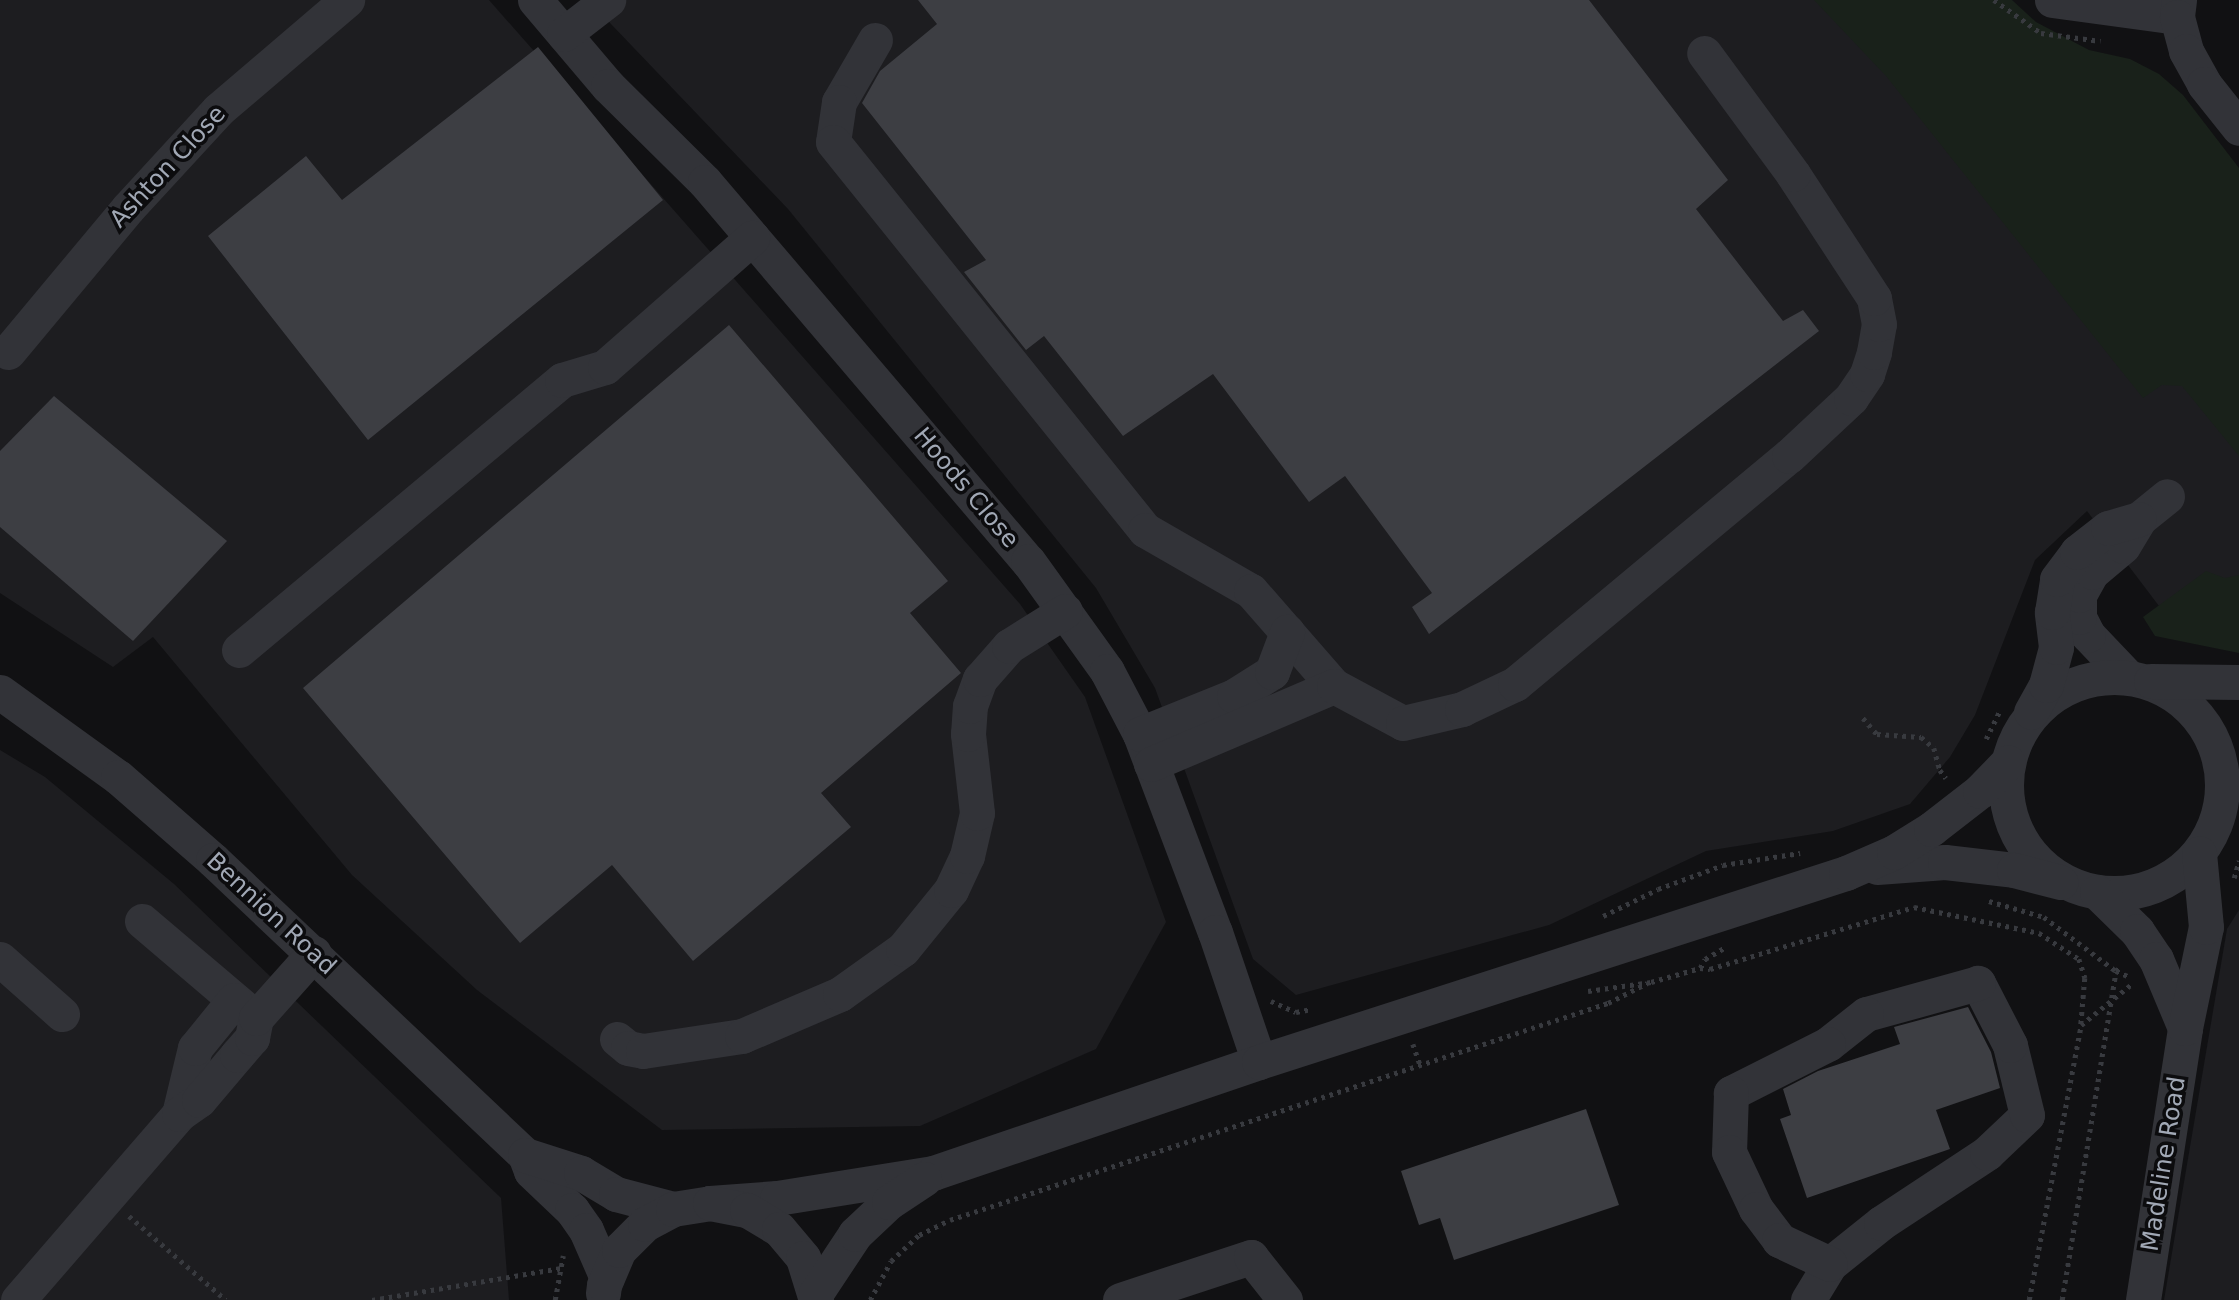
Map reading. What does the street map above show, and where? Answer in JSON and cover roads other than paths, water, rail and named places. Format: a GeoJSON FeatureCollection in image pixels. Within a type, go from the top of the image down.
{"type":"FeatureCollection","features":[{"type":"Feature","properties":{"kind":"street","name":"Ashton Close"},"geometry":{"type":"LineString","coordinates":[[8,352],[128,208],[218,110],[347,0]]}},
{"type":"Feature","properties":{"kind":"street","name":"Hoods Close"},"geometry":{"type":"LineString","coordinates":[[536,0],[608,86],[705,182],[1028,561],[1107,671],[1141,738],[1215,932],[1259,1062]]}},
{"type":"Feature","properties":{"kind":"street"},"geometry":{"type":"LineString","coordinates":[[564,34],[608,0]]}},
{"type":"Feature","properties":{"kind":"street"},"geometry":{"type":"LineString","coordinates":[[2052,0],[2178,8],[2186,51],[2204,84],[2239,128]]}},
{"type":"Feature","properties":{"kind":"street"},"geometry":{"type":"LineString","coordinates":[[874,40],[839,102],[833,142],[1145,530],[1251,591],[1334,685],[1403,723],[1462,709],[1515,684],[1789,456],[1852,398],[1867,374],[1879,324],[1874,298],[1793,174],[1704,54]]}},
{"type":"Feature","properties":{"kind":"street"},"geometry":{"type":"LineString","coordinates":[[240,650],[562,380],[605,367],[752,238]]}},
{"type":"Feature","properties":{"kind":"street"},"geometry":{"type":"LineString","coordinates":[[602,1291],[619,1250],[645,1224],[673,1209],[777,1198],[933,1173],[1259,1062],[1846,873],[1892,863],[1945,862],[2014,870],[2087,890],[2125,893],[2154,886],[2179,873],[2199,853],[2215,826],[2231,787],[2204,725],[2178,698],[2136,679],[2088,635],[2079,617],[2079,595],[2092,572],[2123,546],[2139,519],[2167,496]]}},
{"type":"Feature","properties":{"kind":"street"},"geometry":{"type":"LineString","coordinates":[[1846,873],[1894,852],[1943,822],[1980,791],[2011,718],[2046,685],[2056,647],[2052,612],[2057,579],[2077,552],[2108,528],[2139,519]]}},
{"type":"Feature","properties":{"kind":"street"},"geometry":{"type":"LineString","coordinates":[[617,1039],[628,1048],[643,1051],[743,1036],[840,994],[903,949],[951,890],[967,856],[978,813],[968,734],[970,706],[980,679],[1009,646],[1065,611]]}},
{"type":"Feature","properties":{"kind":"street"},"geometry":{"type":"LineString","coordinates":[[1141,738],[1287,632]]}},
{"type":"Feature","properties":{"kind":"street"},"geometry":{"type":"LineString","coordinates":[[2011,718],[2042,704],[2068,687],[2097,678],[2239,682]]}},
{"type":"Feature","properties":{"kind":"street"},"geometry":{"type":"LineString","coordinates":[[1141,738],[1334,685]]}},
{"type":"Feature","properties":{"kind":"street","name":"Bennion Road"},"geometry":{"type":"LineString","coordinates":[[0,692],[118,777],[314,953],[525,1155],[581,1172],[616,1194],[673,1209]]}},
{"type":"Feature","properties":{"kind":"street"},"geometry":{"type":"LineString","coordinates":[[1996,754],[2013,823],[2023,841],[2049,872],[2087,890],[2137,931],[2156,959],[2185,1028]]}},
{"type":"Feature","properties":{"kind":"street","name":"Madeline Road"},"geometry":{"type":"LineString","coordinates":[[2143,1300],[2185,1028],[2206,928],[2199,853]]}},
{"type":"Feature","properties":{"kind":"street"},"geometry":{"type":"LineString","coordinates":[[18,1300],[178,1114],[199,1100],[252,1038],[245,1009],[142,921]]}},
{"type":"Feature","properties":{"kind":"street"},"geometry":{"type":"LineString","coordinates":[[245,1009],[314,953]]}},
{"type":"Feature","properties":{"kind":"street"},"geometry":{"type":"LineString","coordinates":[[0,959],[62,1014]]}},
{"type":"Feature","properties":{"kind":"street"},"geometry":{"type":"LineString","coordinates":[[1808,1300],[1830,1264],[1881,1223],[1987,1153],[2027,1115],[2010,1045],[1979,983],[1867,1014],[1828,1044],[1731,1093],[1729,1152],[1756,1209],[1779,1240],[1830,1264]]}},
{"type":"Feature","properties":{"kind":"street","name":"Bennion Road"},"geometry":{"type":"LineString","coordinates":[[525,1155],[530,1171],[572,1210],[586,1230],[602,1291]]}},
{"type":"Feature","properties":{"kind":"street"},"geometry":{"type":"LineString","coordinates":[[816,1296],[855,1234],[889,1202],[933,1173]]}},
{"type":"Feature","properties":{"kind":"street"},"geometry":{"type":"LineString","coordinates":[[710,1203],[747,1210],[779,1229],[803,1258],[816,1296]]}},
{"type":"Feature","properties":{"kind":"street"},"geometry":{"type":"LineString","coordinates":[[1120,1300],[1251,1256],[1285,1300]]}}]}
